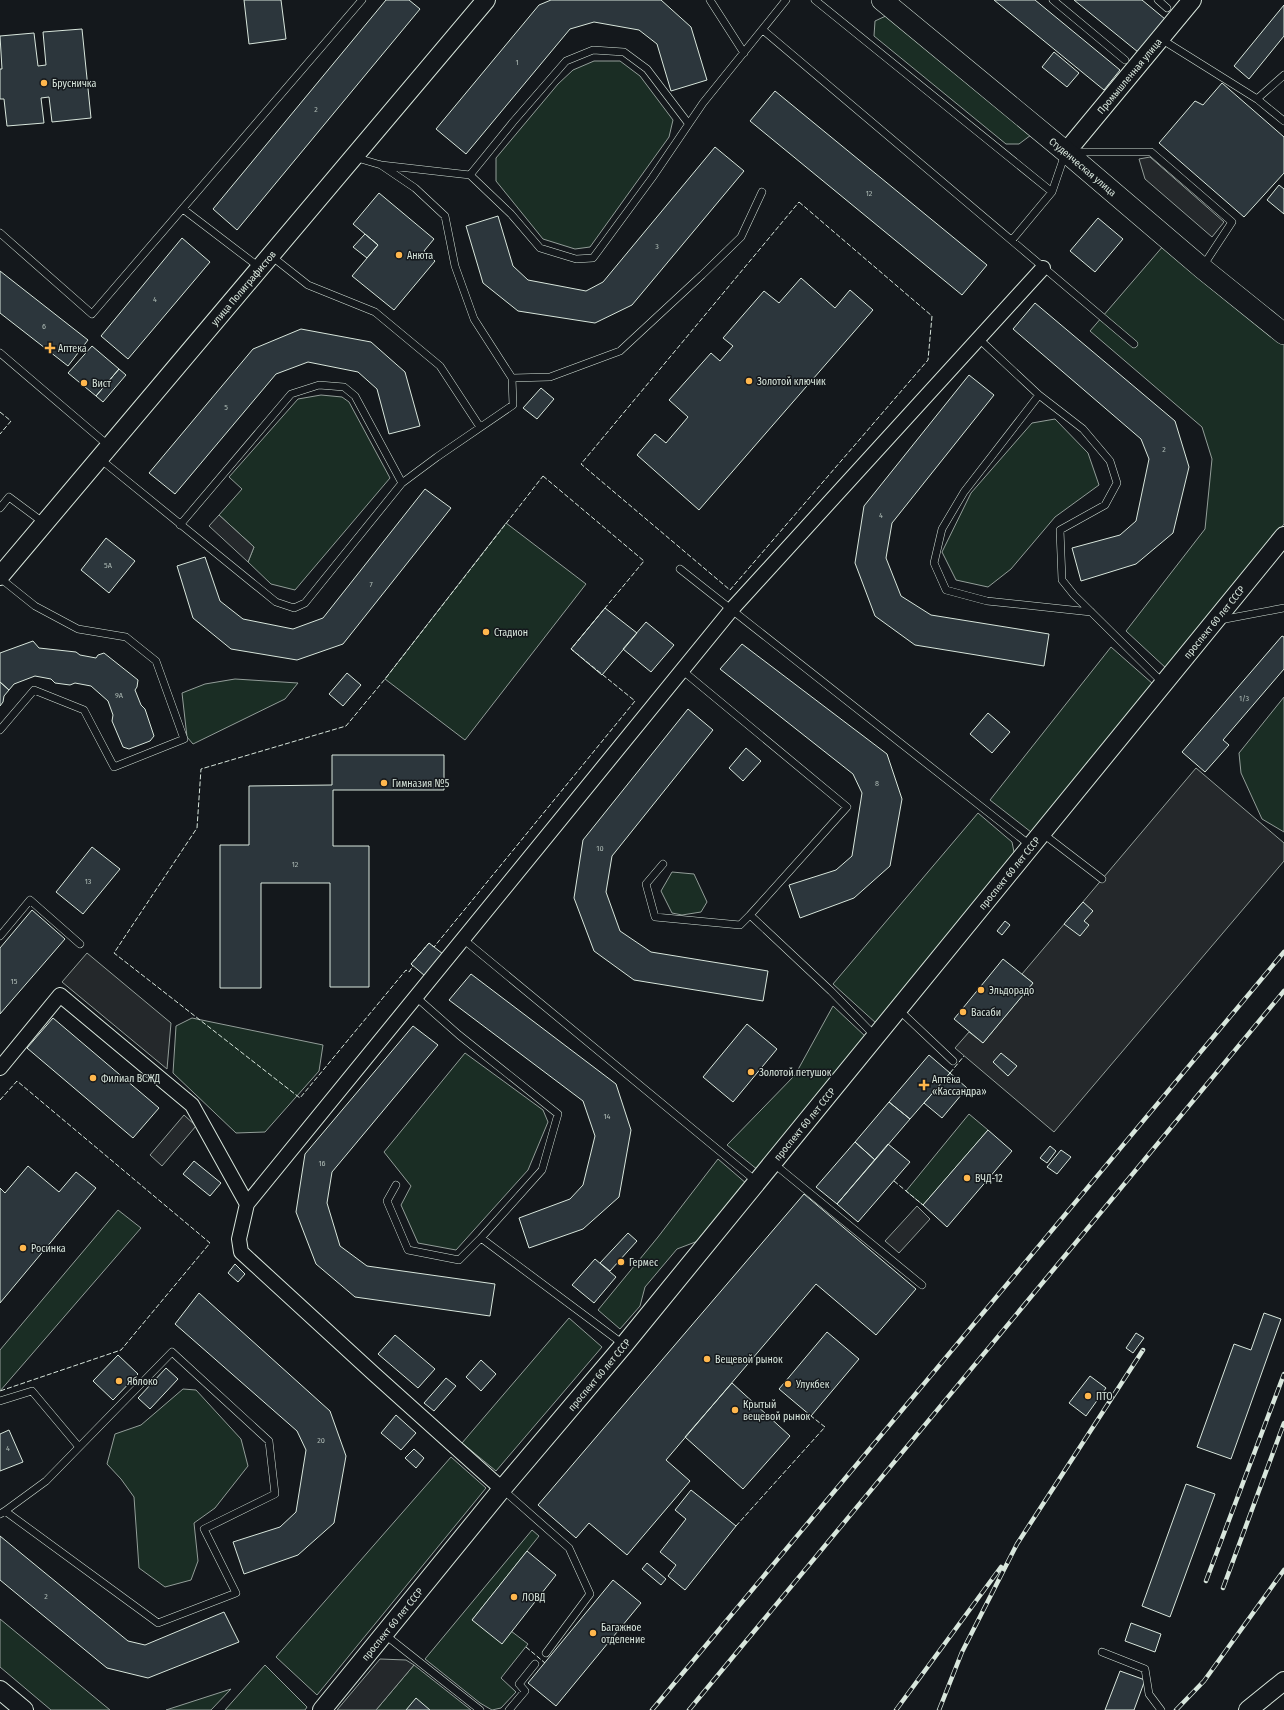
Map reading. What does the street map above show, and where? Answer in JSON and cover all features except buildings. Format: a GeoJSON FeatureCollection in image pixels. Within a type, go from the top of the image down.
{"type":"FeatureCollection","features":[{"type":"Feature","properties":{"kind":"main road","name":"Студенческая улица"},"geometry":{"type":"LineString","coordinates":[[882,0],[1066,152],[1202,268],[1284,334]]}},
{"type":"Feature","properties":{"kind":"street","name":"улица Полиграфистов"},"geometry":{"type":"LineString","coordinates":[[0,577],[264,261],[486,0]]}},
{"type":"Feature","properties":{"kind":"street","name":"Промышленная улица"},"geometry":{"type":"LineString","coordinates":[[1066,152],[1192,0]]}},
{"type":"Feature","properties":{"kind":"street"},"geometry":{"type":"LineString","coordinates":[[502,1489],[241,1252],[239,1239],[247,1204],[732,609],[1044,268]]}},
{"type":"Feature","properties":{"kind":"street","name":"проспект 60 лет СССР"},"geometry":{"type":"LineString","coordinates":[[322,1710],[502,1489],[624,1345],[758,1182],[1284,536]]}},
{"type":"Feature","properties":{"kind":"street"},"geometry":{"type":"LineString","coordinates":[[0,1068],[60,995],[192,1105],[247,1204]]}},
{"type":"Feature","properties":{"kind":"street"},"geometry":{"type":"LineString","coordinates":[[1248,1710],[1284,1681]]}},
{"type":"Feature","properties":{"kind":"street"},"geometry":{"type":"LineString","coordinates":[[0,1690],[24,1710]]}},
{"type":"Feature","properties":{"kind":"lane"},"geometry":{"type":"LineString","coordinates":[[0,233],[92,314],[362,0]]}},
{"type":"Feature","properties":{"kind":"lane"},"geometry":{"type":"LineString","coordinates":[[710,0],[744,53]]}},
{"type":"Feature","properties":{"kind":"lane"},"geometry":{"type":"LineString","coordinates":[[354,157],[381,165],[470,175],[512,214],[540,248],[576,259],[593,258],[652,178],[688,123],[786,0]]}},
{"type":"Feature","properties":{"kind":"lane"},"geometry":{"type":"LineString","coordinates":[[815,0],[1052,192]]}},
{"type":"Feature","properties":{"kind":"lane"},"geometry":{"type":"LineString","coordinates":[[1053,0],[1125,60]]}},
{"type":"Feature","properties":{"kind":"lane"},"geometry":{"type":"LineString","coordinates":[[1158,0],[1167,8]]}},
{"type":"Feature","properties":{"kind":"lane"},"geometry":{"type":"LineString","coordinates":[[763,30],[1134,344]]}},
{"type":"Feature","properties":{"kind":"lane"},"geometry":{"type":"LineString","coordinates":[[1161,39],[1257,99],[1284,121]]}},
{"type":"Feature","properties":{"kind":"lane"},"geometry":{"type":"LineString","coordinates":[[470,175],[512,122],[566,61],[593,50],[624,52],[647,70],[688,123]]}},
{"type":"Feature","properties":{"kind":"lane"},"geometry":{"type":"LineString","coordinates":[[1257,99],[1284,75]]}},
{"type":"Feature","properties":{"kind":"lane"},"geometry":{"type":"LineString","coordinates":[[1012,240],[1052,192],[1066,152],[1151,152],[1232,222],[1202,268]]}},
{"type":"Feature","properties":{"kind":"lane"},"geometry":{"type":"LineString","coordinates":[[0,353],[180,525],[276,602],[294,608],[305,603],[402,483],[513,405],[512,378],[474,319],[455,266],[445,216],[415,188],[381,165]]}},
{"type":"Feature","properties":{"kind":"lane"},"geometry":{"type":"LineString","coordinates":[[512,378],[550,377],[620,351],[741,237],[762,192]]}},
{"type":"Feature","properties":{"kind":"lane"},"geometry":{"type":"LineString","coordinates":[[183,209],[264,261],[308,285],[375,312],[440,366],[480,427]]}},
{"type":"Feature","properties":{"kind":"lane"},"geometry":{"type":"LineString","coordinates":[[979,339],[1039,395],[1082,429],[1110,461],[1117,484],[1105,505],[1060,530],[1062,580],[1074,595],[1164,684]]}},
{"type":"Feature","properties":{"kind":"lane"},"geometry":{"type":"LineString","coordinates":[[180,525],[291,394],[319,385],[344,387],[355,396],[402,483]]}},
{"type":"Feature","properties":{"kind":"lane"},"geometry":{"type":"LineString","coordinates":[[1039,395],[964,492],[942,529],[934,563],[946,590],[987,601],[1091,612]]}},
{"type":"Feature","properties":{"kind":"lane"},"geometry":{"type":"LineString","coordinates":[[0,508],[9,497],[45,523]]}},
{"type":"Feature","properties":{"kind":"lane"},"geometry":{"type":"LineString","coordinates":[[680,569],[1036,839],[1102,879]]}},
{"type":"Feature","properties":{"kind":"lane"},"geometry":{"type":"LineString","coordinates":[[0,577],[35,606],[78,629],[126,637],[156,660],[184,739],[114,768],[84,710],[34,690],[0,730]]}},
{"type":"Feature","properties":{"kind":"lane"},"geometry":{"type":"LineString","coordinates":[[1216,621],[1284,608]]}},
{"type":"Feature","properties":{"kind":"lane"},"geometry":{"type":"LineString","coordinates":[[663,864],[646,884],[655,917],[740,925],[846,807],[683,671]]}},
{"type":"Feature","properties":{"kind":"lane"},"geometry":{"type":"LineString","coordinates":[[0,936],[30,900],[80,944]]}},
{"type":"Feature","properties":{"kind":"lane"},"geometry":{"type":"LineString","coordinates":[[750,915],[831,991],[876,1037]]}},
{"type":"Feature","properties":{"kind":"lane"},"geometry":{"type":"LineString","coordinates":[[463,939],[758,1182]]}},
{"type":"Feature","properties":{"kind":"lane"},"geometry":{"type":"LineString","coordinates":[[396,1186],[387,1201],[408,1250],[459,1260],[481,1238],[542,1170],[558,1114],[459,1034],[416,997]]}},
{"type":"Feature","properties":{"kind":"lane"},"geometry":{"type":"LineString","coordinates":[[898,1010],[953,1061]]}},
{"type":"Feature","properties":{"kind":"lane"},"geometry":{"type":"LineString","coordinates":[[773,1163],[922,1285]]}},
{"type":"Feature","properties":{"kind":"lane"},"geometry":{"type":"LineString","coordinates":[[481,1238],[624,1345]]}},
{"type":"Feature","properties":{"kind":"lane"},"geometry":{"type":"LineString","coordinates":[[172,1352],[269,1441],[275,1494],[204,1529],[236,1593],[158,1623],[2,1513],[46,1481],[172,1352]]}},
{"type":"Feature","properties":{"kind":"lane"},"geometry":{"type":"LineString","coordinates":[[0,1401],[32,1391],[79,1447]]}},
{"type":"Feature","properties":{"kind":"lane"},"geometry":{"type":"LineString","coordinates":[[502,1489],[569,1548],[590,1594],[546,1653]]}},
{"type":"Feature","properties":{"kind":"lane"},"geometry":{"type":"LineString","coordinates":[[384,1634],[480,1710]]}},
{"type":"Feature","properties":{"kind":"lane"},"geometry":{"type":"LineString","coordinates":[[1102,1652],[1146,1669],[1149,1694],[1161,1710]]}},
{"type":"Feature","properties":{"kind":"lane"},"geometry":{"type":"LineString","coordinates":[[508,1710],[525,1691],[519,1684],[535,1664]]}},
{"type":"Feature","properties":{"kind":"green space"},"geometry":{"type":"Polygon","coordinates":[[[890,14],[1031,135],[1019,144],[1006,144],[874,36],[875,21],[890,14]]]}},
{"type":"Feature","properties":{"kind":"green space"},"geometry":{"type":"Polygon","coordinates":[[[594,61],[620,61],[640,76],[673,120],[669,137],[590,247],[575,249],[543,239],[496,181],[496,158],[558,84],[573,70],[594,61]]]}},
{"type":"Feature","properties":{"kind":"green space"},"geometry":{"type":"Polygon","coordinates":[[[1164,245],[1284,340],[1284,524],[1167,669],[1126,631],[1205,529],[1212,459],[1202,427],[1090,331],[1164,245]]]}},
{"type":"Feature","properties":{"kind":"green space"},"geometry":{"type":"Polygon","coordinates":[[[321,395],[342,397],[349,402],[390,478],[295,590],[271,584],[248,562],[254,547],[219,515],[242,489],[229,477],[298,399],[321,395]]]}},
{"type":"Feature","properties":{"kind":"green space"},"geometry":{"type":"Polygon","coordinates":[[[1055,419],[1088,453],[1099,485],[1055,517],[1011,569],[988,587],[956,580],[942,552],[971,493],[1032,423],[1055,419]]]}},
{"type":"Feature","properties":{"kind":"green space","name":"Стадион"},"geometry":{"type":"Polygon","coordinates":[[[506,523],[586,584],[465,740],[385,679],[506,523]]]}},
{"type":"Feature","properties":{"kind":"green space"},"geometry":{"type":"Polygon","coordinates":[[[1111,647],[1153,684],[1031,832],[990,800],[1111,647]]]}},
{"type":"Feature","properties":{"kind":"green space"},"geometry":{"type":"Polygon","coordinates":[[[235,679],[298,683],[285,699],[193,744],[187,737],[182,693],[205,684],[235,679]]]}},
{"type":"Feature","properties":{"kind":"green space"},"geometry":{"type":"Polygon","coordinates":[[[1284,697],[1284,832],[1262,819],[1241,773],[1239,753],[1284,697]]]}},
{"type":"Feature","properties":{"kind":"green space"},"geometry":{"type":"Polygon","coordinates":[[[978,813],[1012,842],[1015,857],[877,1024],[833,984],[978,813]]]}},
{"type":"Feature","properties":{"kind":"green space"},"geometry":{"type":"Polygon","coordinates":[[[672,872],[694,874],[707,902],[701,912],[682,915],[672,913],[661,891],[672,872]]]}},
{"type":"Feature","properties":{"kind":"green space"},"geometry":{"type":"Polygon","coordinates":[[[833,1006],[866,1037],[758,1170],[727,1145],[795,1075],[833,1006]]]}},
{"type":"Feature","properties":{"kind":"green space"},"geometry":{"type":"Polygon","coordinates":[[[192,1018],[323,1045],[319,1071],[265,1132],[236,1133],[173,1073],[176,1026],[192,1018]]]}},
{"type":"Feature","properties":{"kind":"green space"},"geometry":{"type":"Polygon","coordinates":[[[465,1053],[543,1110],[548,1122],[528,1170],[456,1250],[418,1243],[401,1205],[411,1186],[384,1152],[465,1053]]]}},
{"type":"Feature","properties":{"kind":"green space"},"geometry":{"type":"Polygon","coordinates":[[[969,1114],[988,1130],[923,1205],[906,1191],[969,1114]]]}},
{"type":"Feature","properties":{"kind":"green space"},"geometry":{"type":"Polygon","coordinates":[[[718,1159],[747,1184],[698,1241],[677,1249],[645,1287],[640,1306],[620,1329],[598,1310],[658,1237],[718,1159]]]}},
{"type":"Feature","properties":{"kind":"green space"},"geometry":{"type":"Polygon","coordinates":[[[118,1210],[141,1228],[0,1391],[0,1350],[118,1210]]]}},
{"type":"Feature","properties":{"kind":"green space"},"geometry":{"type":"Polygon","coordinates":[[[569,1318],[602,1347],[496,1471],[462,1443],[569,1318]]]}},
{"type":"Feature","properties":{"kind":"green space"},"geometry":{"type":"Polygon","coordinates":[[[183,1389],[196,1390],[241,1439],[248,1466],[215,1508],[194,1523],[198,1561],[191,1580],[165,1587],[139,1568],[134,1497],[121,1479],[107,1464],[115,1434],[141,1425],[183,1389]]]}},
{"type":"Feature","properties":{"kind":"green space"},"geometry":{"type":"Polygon","coordinates":[[[451,1457],[486,1488],[317,1695],[276,1657],[451,1457]]]}},
{"type":"Feature","properties":{"kind":"green space"},"geometry":{"type":"Polygon","coordinates":[[[532,1530],[539,1536],[472,1620],[511,1631],[528,1644],[501,1678],[516,1692],[501,1708],[492,1710],[480,1703],[425,1659],[532,1530]]]}},
{"type":"Feature","properties":{"kind":"green space"},"geometry":{"type":"Polygon","coordinates":[[[0,1619],[110,1710],[51,1710],[0,1667],[0,1619]]]}},
{"type":"Feature","properties":{"kind":"green space"},"geometry":{"type":"Polygon","coordinates":[[[265,1665],[307,1707],[305,1710],[225,1710],[265,1665]]]}},
{"type":"Feature","properties":{"kind":"green space"},"geometry":{"type":"Polygon","coordinates":[[[414,1665],[471,1710],[376,1710],[414,1665]]]}},
{"type":"Feature","properties":{"kind":"green space"},"geometry":{"type":"Polygon","coordinates":[[[231,1689],[211,1710],[166,1710],[231,1689]]]}},
{"type":"Feature","properties":{"kind":"shaded area"},"geometry":{"type":"Polygon","coordinates":[[[1150,157],[1224,222],[1212,237],[1145,179],[1139,159],[1150,157]]]}},
{"type":"Feature","properties":{"kind":"shaded area"},"geometry":{"type":"Polygon","coordinates":[[[219,515],[254,547],[248,562],[209,526],[219,515]]]}},
{"type":"Feature","properties":{"kind":"shaded area"},"geometry":{"type":"Polygon","coordinates":[[[1196,768],[1284,843],[1284,861],[1054,1132],[955,1048],[969,1032],[983,1043],[1033,983],[1022,974],[1196,768]]]}},
{"type":"Feature","properties":{"kind":"shaded area"},"geometry":{"type":"Polygon","coordinates":[[[87,953],[171,1023],[167,1069],[62,982],[87,953]]]}},
{"type":"Feature","properties":{"kind":"shaded area"},"geometry":{"type":"Polygon","coordinates":[[[184,1115],[196,1126],[162,1166],[150,1155],[184,1115]]]}},
{"type":"Feature","properties":{"kind":"shaded area"},"geometry":{"type":"Polygon","coordinates":[[[917,1206],[930,1219],[899,1253],[885,1241],[917,1206]]]}},
{"type":"Feature","properties":{"kind":"shaded area"},"geometry":{"type":"Polygon","coordinates":[[[380,1659],[406,1660],[414,1665],[376,1710],[337,1710],[380,1659]]]}},
{"type":"Feature","properties":{"kind":"railway"},"geometry":{"type":"LineString","coordinates":[[652,1710],[1284,952]]}},
{"type":"Feature","properties":{"kind":"railway"},"geometry":{"type":"LineString","coordinates":[[689,1710],[1284,991]]}},
{"type":"Feature","properties":{"kind":"railway"},"geometry":{"type":"LineString","coordinates":[[939,1710],[962,1652],[1017,1544],[1143,1350]]}},
{"type":"Feature","properties":{"kind":"railway"},"geometry":{"type":"LineString","coordinates":[[1206,1581],[1284,1374]]}},
{"type":"Feature","properties":{"kind":"railway"},"geometry":{"type":"LineString","coordinates":[[1223,1588],[1284,1423]]}},
{"type":"Feature","properties":{"kind":"railway"},"geometry":{"type":"LineString","coordinates":[[896,1710],[1001,1567]]}},
{"type":"Feature","properties":{"kind":"railway"},"geometry":{"type":"LineString","coordinates":[[1176,1710],[1204,1681],[1284,1570]]}},
{"type":"Feature","properties":{"kind":"fence"},"geometry":{"type":"LineString","coordinates":[[799,202],[932,316],[928,360],[730,590],[581,464],[799,202]]}},
{"type":"Feature","properties":{"kind":"fence"},"geometry":{"type":"LineString","coordinates":[[0,412],[11,421],[0,434]]}},
{"type":"Feature","properties":{"kind":"fence"},"geometry":{"type":"LineString","coordinates":[[543,476],[644,561],[571,649],[635,701],[434,947],[429,943],[411,964],[413,966],[409,972],[406,970],[300,1098],[114,953],[197,828],[201,769],[346,726],[385,679],[543,476]]}},
{"type":"Feature","properties":{"kind":"fence"},"geometry":{"type":"LineString","coordinates":[[950,1073],[964,1056]]}},
{"type":"Feature","properties":{"kind":"fence"},"geometry":{"type":"LineString","coordinates":[[0,1100],[17,1081],[210,1243],[121,1350],[0,1391]]}},
{"type":"Feature","properties":{"kind":"fence"},"geometry":{"type":"LineString","coordinates":[[894,1181],[923,1205]]}},
{"type":"Feature","properties":{"kind":"fence"},"geometry":{"type":"LineString","coordinates":[[736,1526],[825,1427],[811,1416]]}},
{"type":"Feature","properties":{"kind":"fence"},"geometry":{"type":"LineString","coordinates":[[526,1647],[545,1663]]}},
{"type":"Feature","properties":{"kind":"place","name":"Брусничка"},"geometry":{"type":"Point","coordinates":[44,83]}},
{"type":"Feature","properties":{"kind":"place","name":"Анюта"},"geometry":{"type":"Point","coordinates":[399,255]}},
{"type":"Feature","properties":{"kind":"place","name":"Аптека"},"geometry":{"type":"Point","coordinates":[50,348]}},
{"type":"Feature","properties":{"kind":"place","name":"Золотой ключик"},"geometry":{"type":"Point","coordinates":[749,381]}},
{"type":"Feature","properties":{"kind":"place","name":"Вист"},"geometry":{"type":"Point","coordinates":[84,383]}},
{"type":"Feature","properties":{"kind":"place","name":"Стадион"},"geometry":{"type":"Point","coordinates":[486,632]}},
{"type":"Feature","properties":{"kind":"place","name":"Гимназия №5"},"geometry":{"type":"Point","coordinates":[384,783]}},
{"type":"Feature","properties":{"kind":"place","name":"Эльдорадо"},"geometry":{"type":"Point","coordinates":[981,990]}},
{"type":"Feature","properties":{"kind":"place","name":"Васаби"},"geometry":{"type":"Point","coordinates":[963,1012]}},
{"type":"Feature","properties":{"kind":"place","name":"Золотой петушок"},"geometry":{"type":"Point","coordinates":[751,1072]}},
{"type":"Feature","properties":{"kind":"place","name":"Филиал ВСЖД"},"geometry":{"type":"Point","coordinates":[93,1078]}},
{"type":"Feature","properties":{"kind":"place","name":"Аптека «Кассандра»"},"geometry":{"type":"Point","coordinates":[924,1085]}},
{"type":"Feature","properties":{"kind":"place","name":"ВЧД-12"},"geometry":{"type":"Point","coordinates":[967,1178]}},
{"type":"Feature","properties":{"kind":"place","name":"Росинка"},"geometry":{"type":"Point","coordinates":[23,1248]}},
{"type":"Feature","properties":{"kind":"place","name":"Гермес"},"geometry":{"type":"Point","coordinates":[621,1262]}},
{"type":"Feature","properties":{"kind":"place","name":"Вещевой рынок"},"geometry":{"type":"Point","coordinates":[707,1359]}},
{"type":"Feature","properties":{"kind":"place","name":"Яблоко"},"geometry":{"type":"Point","coordinates":[119,1381]}},
{"type":"Feature","properties":{"kind":"place","name":"Улукбек"},"geometry":{"type":"Point","coordinates":[788,1384]}},
{"type":"Feature","properties":{"kind":"place","name":"ПТО"},"geometry":{"type":"Point","coordinates":[1088,1396]}},
{"type":"Feature","properties":{"kind":"place","name":"Крытый вещевой рынок"},"geometry":{"type":"Point","coordinates":[735,1410]}},
{"type":"Feature","properties":{"kind":"place","name":"ЛОВД"},"geometry":{"type":"Point","coordinates":[514,1597]}},
{"type":"Feature","properties":{"kind":"place","name":"Багажное отделение"},"geometry":{"type":"Point","coordinates":[593,1633]}}]}
